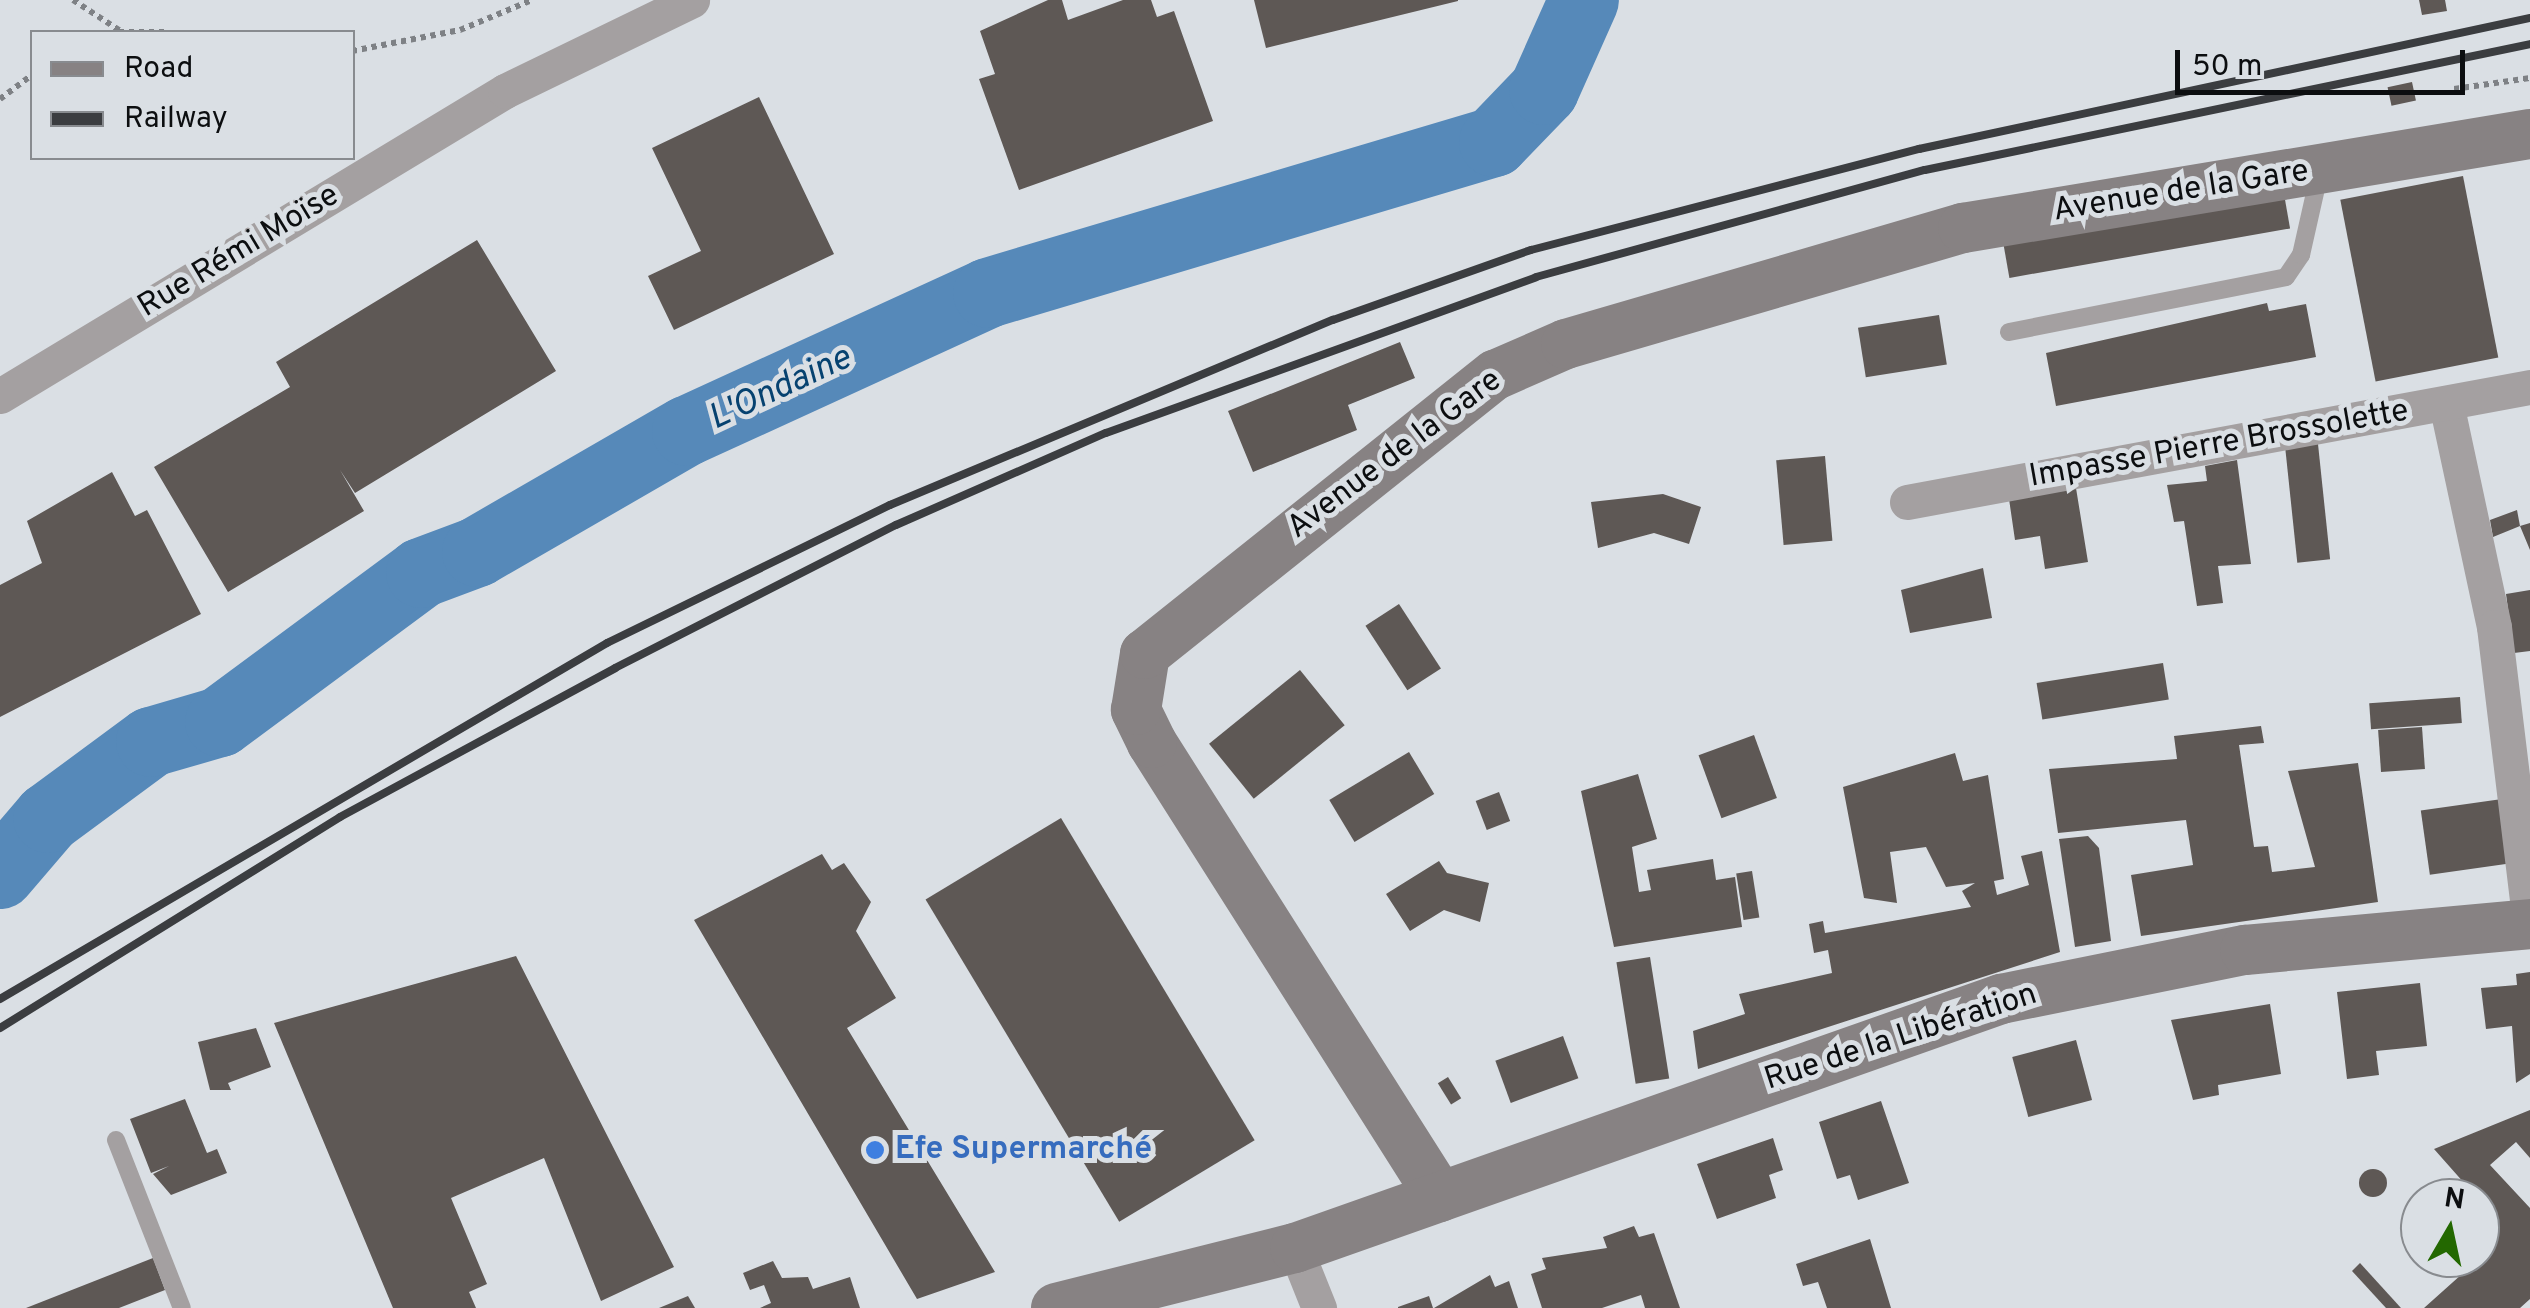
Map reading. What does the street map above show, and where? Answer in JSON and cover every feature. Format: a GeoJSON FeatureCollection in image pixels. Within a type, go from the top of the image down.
{"type":"FeatureCollection","features":[{"type":"Feature","properties":{"kind":"street","name":"Rue Rémi Moïse"},"geometry":{"type":"LineString","coordinates":[[0,396],[506,91],[692,0]]}},
{"type":"Feature","properties":{"kind":"street","name":"Avenue de la Gare"},"geometry":{"type":"LineString","coordinates":[[1440,1198],[1152,743],[1136,710],[1145,654],[1495,375],[1566,344],[1963,228],[2530,134]]}},
{"type":"Feature","properties":{"kind":"street","name":"Impasse Pierre Brossolette"},"geometry":{"type":"LineString","coordinates":[[1908,502],[2530,386]]}},
{"type":"Feature","properties":{"kind":"street"},"geometry":{"type":"LineString","coordinates":[[2446,403],[2494,626],[2530,924]]}},
{"type":"Feature","properties":{"kind":"street","name":"Rue de la Libération"},"geometry":{"type":"LineString","coordinates":[[1056,1308],[1295,1248],[2001,998],[2245,950],[2530,924]]}},
{"type":"Feature","properties":{"kind":"street","name":"Rue de la Libération"},"geometry":{"type":"LineString","coordinates":[[1167,1308],[1295,1248]]}},
{"type":"Feature","properties":{"kind":"street"},"geometry":{"type":"LineString","coordinates":[[1295,1248],[1319,1308]]}},
{"type":"Feature","properties":{"kind":"lane"},"geometry":{"type":"LineString","coordinates":[[2010,332],[2286,277],[2301,255],[2321,169]]}},
{"type":"Feature","properties":{"kind":"lane"},"geometry":{"type":"LineString","coordinates":[[116,1140],[182,1308]]}},
{"type":"Feature","properties":{"kind":"path"},"geometry":{"type":"LineString","coordinates":[[73,0],[117,30]]}},
{"type":"Feature","properties":{"kind":"path"},"geometry":{"type":"LineString","coordinates":[[355,51],[460,30],[532,0]]}},
{"type":"Feature","properties":{"kind":"path"},"geometry":{"type":"LineString","coordinates":[[0,100],[30,78]]}},
{"type":"Feature","properties":{"kind":"path"},"geometry":{"type":"LineString","coordinates":[[2454,88],[2530,78]]}},
{"type":"Feature","properties":{"kind":"building"},"geometry":{"type":"Polygon","coordinates":[[[1048,0],[1062,0],[1068,20],[1123,0],[1151,0],[1157,17],[1174,11],[1213,121],[1019,190],[979,79],[995,74],[980,31],[1048,0]]]}},
{"type":"Feature","properties":{"kind":"building"},"geometry":{"type":"Polygon","coordinates":[[[1254,0],[1458,0],[1458,1],[1266,48],[1254,0]]]}},
{"type":"Feature","properties":{"kind":"building"},"geometry":{"type":"Polygon","coordinates":[[[2419,0],[2445,0],[2447,11],[2422,15],[2419,0]]]}},
{"type":"Feature","properties":{"kind":"building"},"geometry":{"type":"Polygon","coordinates":[[[2412,82],[2416,101],[2391,106],[2388,87],[2412,82]]]}},
{"type":"Feature","properties":{"kind":"building"},"geometry":{"type":"Polygon","coordinates":[[[759,97],[834,254],[674,330],[648,276],[701,251],[652,148],[759,97]]]}},
{"type":"Feature","properties":{"kind":"building"},"geometry":{"type":"Polygon","coordinates":[[[2463,176],[2498,358],[2376,381],[2340,200],[2463,176]]]}},
{"type":"Feature","properties":{"kind":"building"},"geometry":{"type":"Polygon","coordinates":[[[2284,194],[2290,228],[2009,278],[2003,243],[2284,194]]]}},
{"type":"Feature","properties":{"kind":"building"},"geometry":{"type":"Polygon","coordinates":[[[477,240],[556,371],[355,493],[340,470],[364,511],[228,592],[154,467],[290,387],[276,362],[477,240]]]}},
{"type":"Feature","properties":{"kind":"building"},"geometry":{"type":"Polygon","coordinates":[[[2267,303],[2269,311],[2306,304],[2316,357],[2056,406],[2046,353],[2267,303]]]}},
{"type":"Feature","properties":{"kind":"building"},"geometry":{"type":"Polygon","coordinates":[[[1939,315],[1947,364],[1866,377],[1858,328],[1939,315]]]}},
{"type":"Feature","properties":{"kind":"building"},"geometry":{"type":"Polygon","coordinates":[[[1400,342],[1415,378],[1348,405],[1357,430],[1253,472],[1228,411],[1400,342]]]}},
{"type":"Feature","properties":{"kind":"building"},"geometry":{"type":"Polygon","coordinates":[[[2318,444],[2330,559],[2297,563],[2285,447],[2318,444]]]}},
{"type":"Feature","properties":{"kind":"building"},"geometry":{"type":"Polygon","coordinates":[[[1825,456],[1832,541],[1784,545],[1776,460],[1825,456]]]}},
{"type":"Feature","properties":{"kind":"building"},"geometry":{"type":"Polygon","coordinates":[[[2237,460],[2251,564],[2218,566],[2223,603],[2197,606],[2184,521],[2174,522],[2167,485],[2207,481],[2205,466],[2237,460]]]}},
{"type":"Feature","properties":{"kind":"building"},"geometry":{"type":"Polygon","coordinates":[[[112,472],[135,516],[147,510],[201,614],[0,717],[0,585],[42,563],[27,521],[112,472]]]}},
{"type":"Feature","properties":{"kind":"building"},"geometry":{"type":"Polygon","coordinates":[[[2076,488],[2088,562],[2045,569],[2040,536],[2015,540],[2009,499],[2076,488]]]}},
{"type":"Feature","properties":{"kind":"building"},"geometry":{"type":"Polygon","coordinates":[[[1663,494],[1701,507],[1689,544],[1654,533],[1598,548],[1591,502],[1663,494]]]}},
{"type":"Feature","properties":{"kind":"building"},"geometry":{"type":"Polygon","coordinates":[[[2517,510],[2520,526],[2493,537],[2490,520],[2517,510]]]}},
{"type":"Feature","properties":{"kind":"building"},"geometry":{"type":"Polygon","coordinates":[[[2530,523],[2530,550],[2520,526],[2530,523]]]}},
{"type":"Feature","properties":{"kind":"building"},"geometry":{"type":"Polygon","coordinates":[[[1983,568],[1992,618],[1910,633],[1901,590],[1983,568]]]}},
{"type":"Feature","properties":{"kind":"building"},"geometry":{"type":"Polygon","coordinates":[[[2530,590],[2530,651],[2514,653],[2506,594],[2530,590]]]}},
{"type":"Feature","properties":{"kind":"building"},"geometry":{"type":"Polygon","coordinates":[[[1399,604],[1441,669],[1407,690],[1365,626],[1399,604]]]}},
{"type":"Feature","properties":{"kind":"building"},"geometry":{"type":"Polygon","coordinates":[[[2163,663],[2169,700],[2042,720],[2037,683],[2163,663]]]}},
{"type":"Feature","properties":{"kind":"building"},"geometry":{"type":"Polygon","coordinates":[[[1300,670],[1345,725],[1254,799],[1209,744],[1300,670]]]}},
{"type":"Feature","properties":{"kind":"building"},"geometry":{"type":"Polygon","coordinates":[[[2460,697],[2462,723],[2371,729],[2369,703],[2460,697]]]}},
{"type":"Feature","properties":{"kind":"building"},"geometry":{"type":"Polygon","coordinates":[[[2261,726],[2264,743],[2239,745],[2254,847],[2268,846],[2272,872],[2315,867],[2288,771],[2358,763],[2378,902],[2141,936],[2131,875],[2193,865],[2186,820],[2058,833],[2049,769],[2177,759],[2174,736],[2261,726]]]}},
{"type":"Feature","properties":{"kind":"building"},"geometry":{"type":"Polygon","coordinates":[[[2422,727],[2425,769],[2381,772],[2378,730],[2422,727]]]}},
{"type":"Feature","properties":{"kind":"building"},"geometry":{"type":"Polygon","coordinates":[[[1754,735],[1777,798],[1721,818],[1699,755],[1754,735]]]}},
{"type":"Feature","properties":{"kind":"building"},"geometry":{"type":"Polygon","coordinates":[[[1409,752],[1434,794],[1355,842],[1329,800],[1409,752]]]}},
{"type":"Feature","properties":{"kind":"building"},"geometry":{"type":"Polygon","coordinates":[[[1955,753],[1963,781],[1988,775],[2004,879],[1994,881],[1997,895],[2029,885],[2021,856],[2042,851],[2060,952],[1698,1069],[1693,1031],[1745,1014],[1739,994],[1832,973],[1828,950],[1814,953],[1809,924],[1823,921],[1825,933],[1971,907],[1962,891],[1975,883],[1946,887],[1926,847],[1890,852],[1897,903],[1864,898],[1843,787],[1955,753]]]}},
{"type":"Feature","properties":{"kind":"building"},"geometry":{"type":"Polygon","coordinates":[[[1638,774],[1657,839],[1632,847],[1639,892],[1651,890],[1647,870],[1713,859],[1716,880],[1735,877],[1742,927],[1614,947],[1581,791],[1638,774]]]}},
{"type":"Feature","properties":{"kind":"building"},"geometry":{"type":"Polygon","coordinates":[[[1499,792],[1510,821],[1487,830],[1476,801],[1499,792]]]}},
{"type":"Feature","properties":{"kind":"building"},"geometry":{"type":"Polygon","coordinates":[[[2502,799],[2511,863],[2430,875],[2421,810],[2502,799]]]}},
{"type":"Feature","properties":{"kind":"building"},"geometry":{"type":"Polygon","coordinates":[[[1061,818],[1255,1140],[1119,1222],[926,899],[1061,818]]]}},
{"type":"Feature","properties":{"kind":"building"},"geometry":{"type":"Polygon","coordinates":[[[2088,836],[2099,848],[2111,941],[2075,947],[2059,839],[2088,836]]]}},
{"type":"Feature","properties":{"kind":"building","name":"Efe Supermarché"},"geometry":{"type":"Polygon","coordinates":[[[822,854],[832,870],[844,863],[871,902],[856,931],[896,998],[847,1028],[995,1272],[917,1299],[694,920],[822,854]]]}},
{"type":"Feature","properties":{"kind":"building"},"geometry":{"type":"Polygon","coordinates":[[[1439,861],[1447,873],[1489,883],[1480,922],[1444,910],[1410,931],[1386,894],[1439,861]]]}},
{"type":"Feature","properties":{"kind":"building"},"geometry":{"type":"Polygon","coordinates":[[[1752,871],[1759,917],[1744,920],[1736,874],[1752,871]]]}},
{"type":"Feature","properties":{"kind":"building"},"geometry":{"type":"Polygon","coordinates":[[[516,956],[674,1267],[601,1301],[544,1158],[451,1198],[487,1284],[469,1292],[476,1308],[393,1308],[274,1023],[516,956]]]}},
{"type":"Feature","properties":{"kind":"building"},"geometry":{"type":"Polygon","coordinates":[[[1650,957],[1669,1078],[1636,1084],[1616,962],[1650,957]]]}},
{"type":"Feature","properties":{"kind":"building"},"geometry":{"type":"Polygon","coordinates":[[[2530,972],[2530,1074],[2516,1083],[2512,1026],[2486,1029],[2481,988],[2517,985],[2516,974],[2530,972]]]}},
{"type":"Feature","properties":{"kind":"building"},"geometry":{"type":"Polygon","coordinates":[[[2420,983],[2427,1046],[2376,1051],[2379,1075],[2347,1079],[2337,992],[2420,983]]]}},
{"type":"Feature","properties":{"kind":"building"},"geometry":{"type":"Polygon","coordinates":[[[2270,1004],[2281,1074],[2218,1085],[2219,1095],[2193,1100],[2171,1020],[2270,1004]]]}},
{"type":"Feature","properties":{"kind":"building"},"geometry":{"type":"Polygon","coordinates":[[[256,1028],[271,1067],[228,1083],[231,1090],[210,1090],[198,1042],[256,1028]]]}},
{"type":"Feature","properties":{"kind":"building"},"geometry":{"type":"Polygon","coordinates":[[[1563,1036],[1578,1078],[1511,1103],[1495,1061],[1563,1036]]]}},
{"type":"Feature","properties":{"kind":"building"},"geometry":{"type":"Polygon","coordinates":[[[2076,1040],[2092,1100],[2028,1117],[2012,1057],[2076,1040]]]}},
{"type":"Feature","properties":{"kind":"building"},"geometry":{"type":"Polygon","coordinates":[[[1448,1077],[1461,1098],[1451,1105],[1438,1083],[1448,1077]]]}},
{"type":"Feature","properties":{"kind":"building"},"geometry":{"type":"Polygon","coordinates":[[[185,1099],[207,1153],[217,1149],[227,1173],[171,1195],[153,1174],[169,1166],[151,1173],[130,1119],[185,1099]]]}},
{"type":"Feature","properties":{"kind":"building"},"geometry":{"type":"Polygon","coordinates":[[[1881,1101],[1909,1183],[1858,1200],[1850,1175],[1837,1179],[1819,1122],[1881,1101]]]}},
{"type":"Feature","properties":{"kind":"building"},"geometry":{"type":"Polygon","coordinates":[[[2530,1110],[2530,1158],[2516,1142],[2490,1165],[2530,1208],[2530,1299],[2520,1308],[2424,1308],[2458,1278],[2500,1278],[2500,1178],[2460,1178],[2434,1149],[2530,1110]]]}},
{"type":"Feature","properties":{"kind":"building"},"geometry":{"type":"Polygon","coordinates":[[[1773,1138],[1783,1170],[1769,1175],[1776,1198],[1717,1219],[1697,1164],[1773,1138]]]}},
{"type":"Feature","properties":{"kind":"building"},"geometry":{"type":"Polygon","coordinates":[[[2373,1169],[2383,1173],[2387,1183],[2383,1193],[2373,1197],[2363,1193],[2359,1183],[2363,1173],[2373,1169]]]}},
{"type":"Feature","properties":{"kind":"building"},"geometry":{"type":"Polygon","coordinates":[[[1634,1226],[1639,1237],[1654,1233],[1680,1308],[1645,1308],[1641,1295],[1602,1308],[1542,1308],[1531,1274],[1546,1269],[1542,1258],[1607,1248],[1603,1237],[1634,1226]]]}},
{"type":"Feature","properties":{"kind":"building"},"geometry":{"type":"Polygon","coordinates":[[[1870,1239],[1891,1308],[1827,1308],[1818,1282],[1803,1286],[1796,1264],[1870,1239]]]}},
{"type":"Feature","properties":{"kind":"building"},"geometry":{"type":"Polygon","coordinates":[[[153,1258],[165,1290],[119,1308],[26,1308],[153,1258]]]}},
{"type":"Feature","properties":{"kind":"building"},"geometry":{"type":"Polygon","coordinates":[[[773,1261],[782,1278],[808,1277],[813,1289],[850,1277],[860,1308],[760,1308],[771,1303],[764,1285],[750,1290],[743,1273],[773,1261]]]}},
{"type":"Feature","properties":{"kind":"building"},"geometry":{"type":"Polygon","coordinates":[[[2360,1263],[2401,1308],[2386,1308],[2352,1271],[2360,1263]]]}},
{"type":"Feature","properties":{"kind":"building"},"geometry":{"type":"Polygon","coordinates":[[[1490,1275],[1495,1287],[1509,1281],[1518,1308],[1434,1308],[1490,1275]]]}},
{"type":"Feature","properties":{"kind":"building"},"geometry":{"type":"Polygon","coordinates":[[[688,1296],[695,1308],[659,1308],[688,1296]]]}},
{"type":"Feature","properties":{"kind":"building"},"geometry":{"type":"Polygon","coordinates":[[[1429,1296],[1433,1308],[1398,1308],[1398,1307],[1429,1296]]]}},
{"type":"Feature","properties":{"kind":"waterway","name":"L'Ondaine"},"geometry":{"type":"LineString","coordinates":[[0,874],[48,818],[151,742],[220,722],[421,573],[477,552],[687,431],[988,293],[1494,142],[1544,90],[1584,0]]}},
{"type":"Feature","properties":{"kind":"railway"},"geometry":{"type":"LineString","coordinates":[[0,999],[607,643],[890,505],[1333,320],[1531,250],[1919,149],[2530,18]]}},
{"type":"Feature","properties":{"kind":"railway"},"geometry":{"type":"LineString","coordinates":[[0,1028],[340,817],[615,668],[896,525],[1106,433],[1536,277],[1925,170],[2530,44]]}},
{"type":"Feature","properties":{"kind":"place","name":"Efe Supermarché"},"geometry":{"type":"Point","coordinates":[875,1150]}}]}
